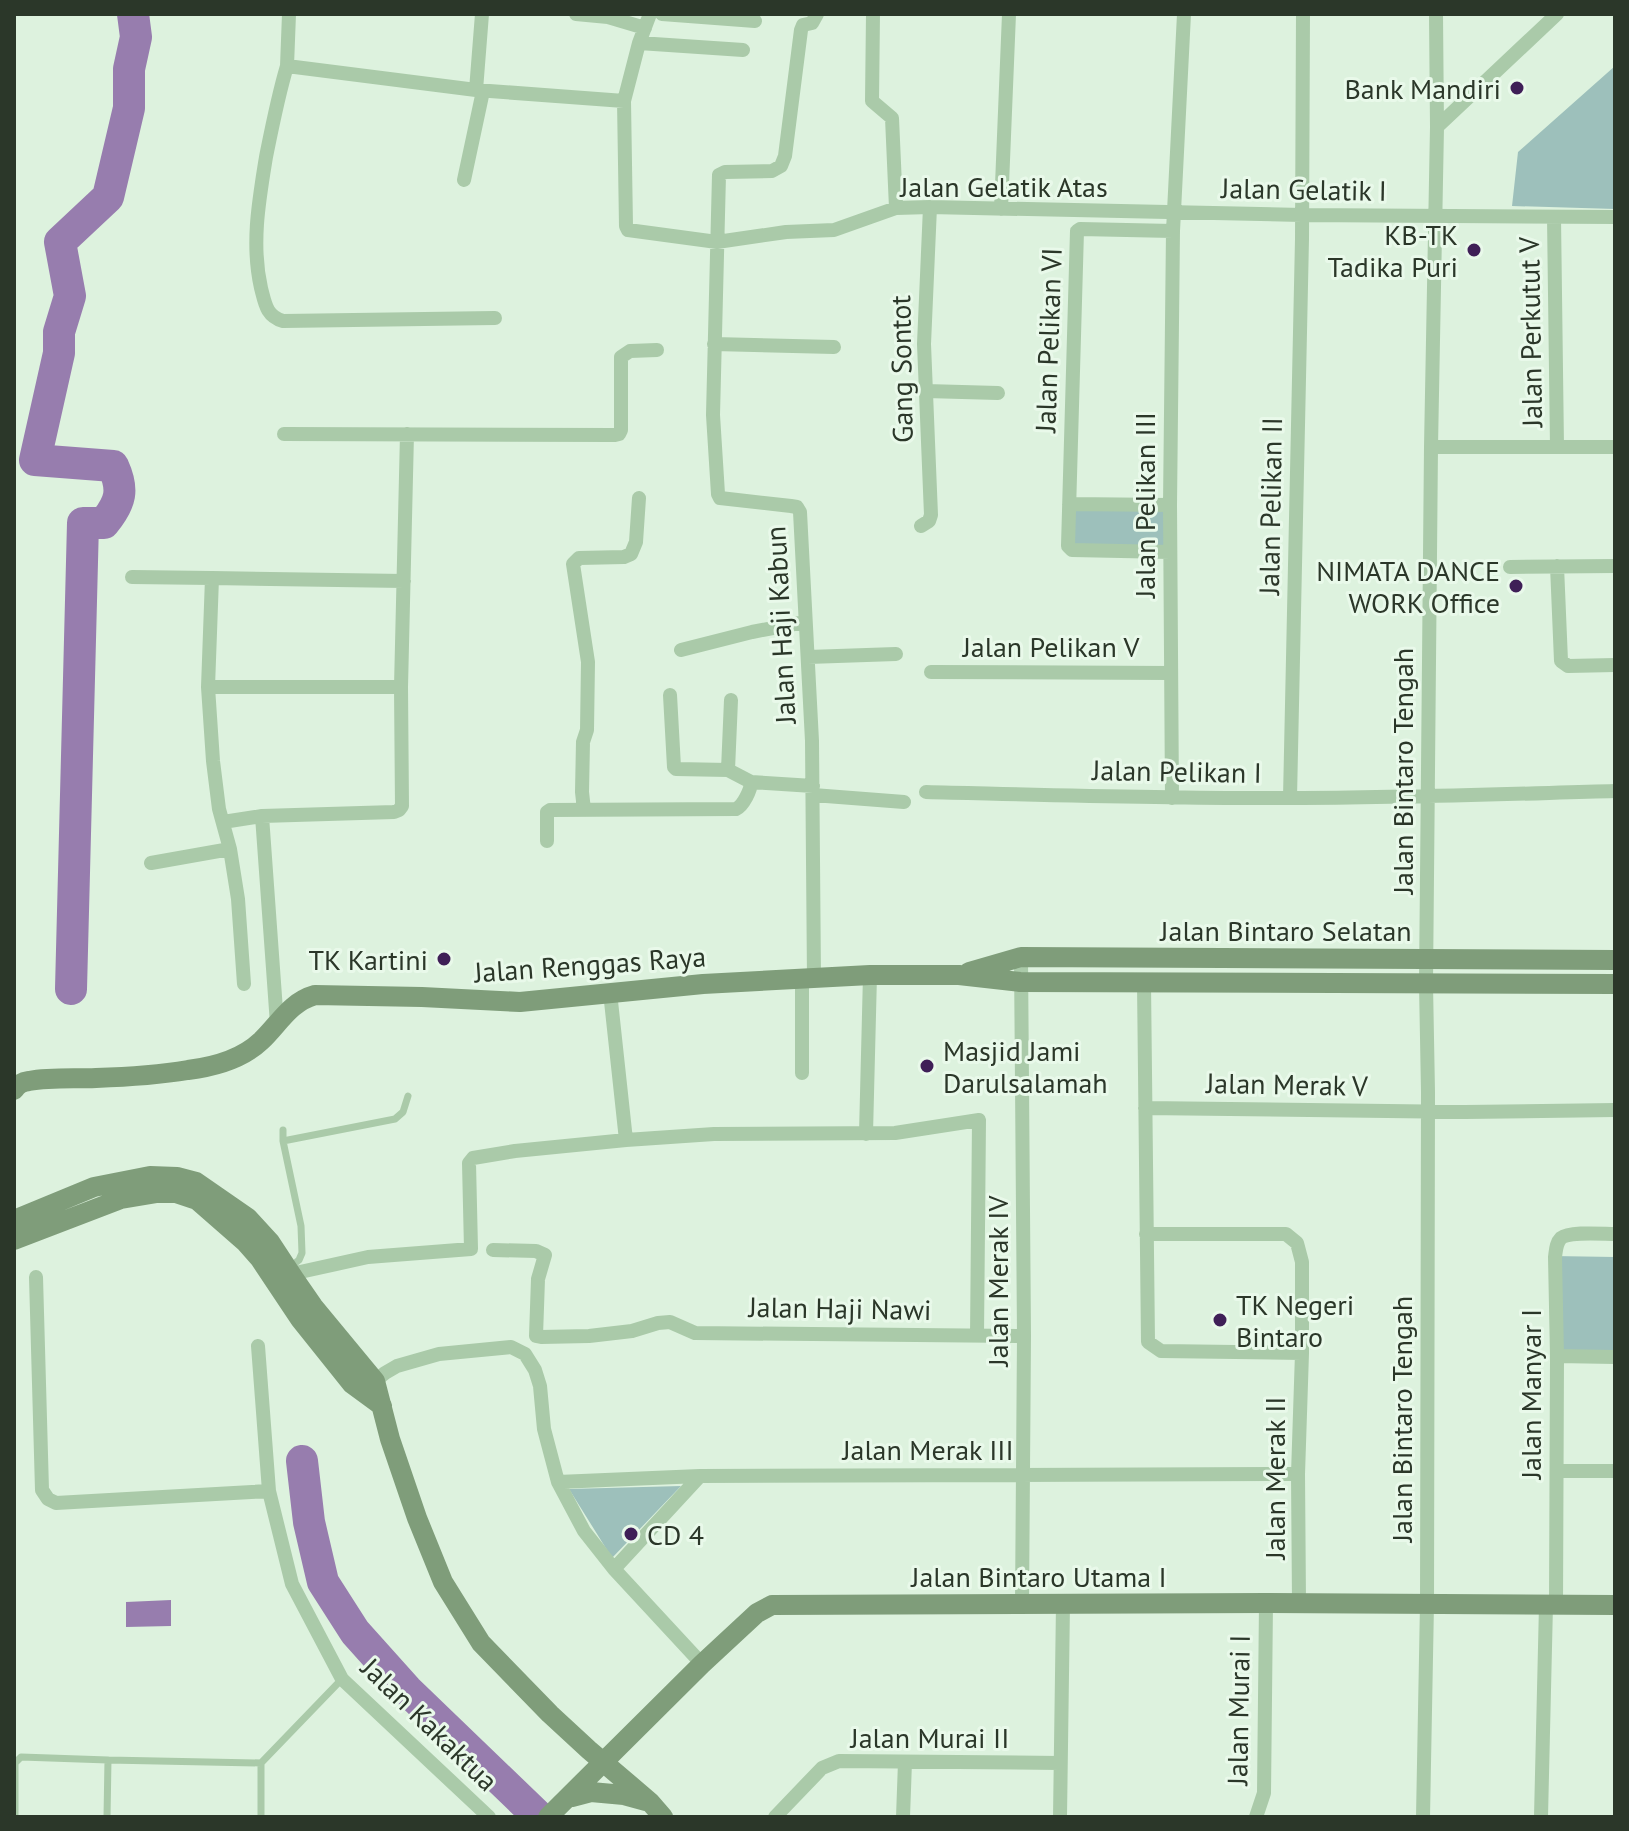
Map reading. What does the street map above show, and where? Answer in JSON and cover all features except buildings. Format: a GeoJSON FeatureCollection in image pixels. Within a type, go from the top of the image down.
{"type":"FeatureCollection","features":[{"type":"Feature","properties":{"kind":"street"},"geometry":{"type":"LineString","coordinates":[[289,14],[287,66],[277,102],[258,206],[257,264],[269,313],[283,321],[495,318]]}},
{"type":"Feature","properties":{"kind":"street"},"geometry":{"type":"LineString","coordinates":[[464,180],[480,90],[482,14]]}},
{"type":"Feature","properties":{"kind":"street"},"geometry":{"type":"LineString","coordinates":[[576,14],[648,21]]}},
{"type":"Feature","properties":{"kind":"street"},"geometry":{"type":"LineString","coordinates":[[662,14],[755,21]]}},
{"type":"Feature","properties":{"kind":"street","name":"Jalan Haji Kabun"},"geometry":{"type":"LineString","coordinates":[[802,1073],[813,790],[800,512],[797,507],[720,498],[713,415],[714,344],[719,175],[725,172],[772,171],[783,161],[801,30],[803,25],[812,23],[817,14]]}},
{"type":"Feature","properties":{"kind":"street"},"geometry":{"type":"LineString","coordinates":[[873,14],[872,101],[893,120],[896,208]]}},
{"type":"Feature","properties":{"kind":"street"},"geometry":{"type":"LineString","coordinates":[[1001,209],[1009,14]]}},
{"type":"Feature","properties":{"kind":"street","name":"Jalan Pelikan III"},"geometry":{"type":"LineString","coordinates":[[1172,798],[1170,505],[1173,213],[1184,14]]}},
{"type":"Feature","properties":{"kind":"street","name":"Jalan Pelikan II"},"geometry":{"type":"LineString","coordinates":[[1290,798],[1303,14]]}},
{"type":"Feature","properties":{"kind":"street","name":"Jalan Bintaro Tengah"},"geometry":{"type":"LineString","coordinates":[[1423,1817],[1427,1604],[1426,984],[1436,14]]}},
{"type":"Feature","properties":{"kind":"street"},"geometry":{"type":"LineString","coordinates":[[1437,127],[1557,14]]}},
{"type":"Feature","properties":{"kind":"street","name":"Jalan Gelatik Atas"},"geometry":{"type":"LineString","coordinates":[[648,21],[624,101],[626,229],[717,242],[786,232],[834,230],[896,208],[1173,213]]}},
{"type":"Feature","properties":{"kind":"street"},"geometry":{"type":"LineString","coordinates":[[639,43],[743,50]]}},
{"type":"Feature","properties":{"kind":"street"},"geometry":{"type":"LineString","coordinates":[[287,66],[480,90],[624,101]]}},
{"type":"Feature","properties":{"kind":"street","name":"Gang Sontot"},"geometry":{"type":"LineString","coordinates":[[921,526],[929,521],[931,515],[924,323],[930,207]]}},
{"type":"Feature","properties":{"kind":"street","name":"Jalan Gelatik I"},"geometry":{"type":"LineString","coordinates":[[1173,213],[1615,217]]}},
{"type":"Feature","properties":{"kind":"street","name":"Jalan Perkutut V"},"geometry":{"type":"LineString","coordinates":[[1554,217],[1557,447]]}},
{"type":"Feature","properties":{"kind":"street","name":"Jalan Pelikan VI"},"geometry":{"type":"LineString","coordinates":[[1170,552],[1072,550],[1068,546],[1077,231],[1173,231]]}},
{"type":"Feature","properties":{"kind":"street"},"geometry":{"type":"LineString","coordinates":[[714,344],[834,347]]}},
{"type":"Feature","properties":{"kind":"street"},"geometry":{"type":"LineString","coordinates":[[284,434],[615,435],[621,430],[621,357],[630,351],[657,350]]}},
{"type":"Feature","properties":{"kind":"street"},"geometry":{"type":"LineString","coordinates":[[926,391],[998,393]]}},
{"type":"Feature","properties":{"kind":"street"},"geometry":{"type":"LineString","coordinates":[[223,822],[262,816],[399,810],[402,801],[401,687],[407,434]]}},
{"type":"Feature","properties":{"kind":"street"},"geometry":{"type":"LineString","coordinates":[[1431,447],[1615,447]]}},
{"type":"Feature","properties":{"kind":"street"},"geometry":{"type":"LineString","coordinates":[[584,810],[583,742],[587,730],[588,662],[573,564],[579,558],[624,557],[631,554],[636,542],[639,498]]}},
{"type":"Feature","properties":{"kind":"street"},"geometry":{"type":"LineString","coordinates":[[1069,504],[1170,505]]}},
{"type":"Feature","properties":{"kind":"street"},"geometry":{"type":"LineString","coordinates":[[1557,566],[1561,661],[1568,666],[1615,665]]}},
{"type":"Feature","properties":{"kind":"street"},"geometry":{"type":"LineString","coordinates":[[1510,567],[1615,566]]}},
{"type":"Feature","properties":{"kind":"street"},"geometry":{"type":"LineString","coordinates":[[132,577],[404,581]]}},
{"type":"Feature","properties":{"kind":"street"},"geometry":{"type":"LineString","coordinates":[[212,578],[208,687],[213,761],[219,809],[230,849],[238,899],[244,984]]}},
{"type":"Feature","properties":{"kind":"street"},"geometry":{"type":"LineString","coordinates":[[681,650],[805,622]]}},
{"type":"Feature","properties":{"kind":"street"},"geometry":{"type":"LineString","coordinates":[[808,657],[896,654]]}},
{"type":"Feature","properties":{"kind":"street","name":"Jalan Pelikan V"},"geometry":{"type":"LineString","coordinates":[[931,672],[1171,673]]}},
{"type":"Feature","properties":{"kind":"street"},"geometry":{"type":"LineString","coordinates":[[208,687],[401,687]]}},
{"type":"Feature","properties":{"kind":"street"},"geometry":{"type":"LineString","coordinates":[[670,695],[676,769],[728,770],[751,782],[904,802]]}},
{"type":"Feature","properties":{"kind":"street"},"geometry":{"type":"LineString","coordinates":[[728,770],[731,700]]}},
{"type":"Feature","properties":{"kind":"street"},"geometry":{"type":"LineString","coordinates":[[547,841],[547,812],[550,810],[738,809],[751,782]]}},
{"type":"Feature","properties":{"kind":"street","name":"Jalan Pelikan I"},"geometry":{"type":"LineString","coordinates":[[926,792],[1290,798],[1615,791]]}},
{"type":"Feature","properties":{"kind":"street"},"geometry":{"type":"LineString","coordinates":[[262,816],[277,1024]]}},
{"type":"Feature","properties":{"kind":"street"},"geometry":{"type":"LineString","coordinates":[[151,863],[230,849]]}},
{"type":"Feature","properties":{"kind":"street","name":"Jalan Bintaro Selatan"},"geometry":{"type":"LineString","coordinates":[[959,975],[1021,957],[1615,960]]}},
{"type":"Feature","properties":{"kind":"street","name":"Jalan Merak IV"},"geometry":{"type":"LineString","coordinates":[[1021,957],[1024,1336],[1022,1604]]}},
{"type":"Feature","properties":{"kind":"street"},"geometry":{"type":"LineString","coordinates":[[866,1134],[870,975]]}},
{"type":"Feature","properties":{"kind":"street","name":"Jalan Bintaro Selatan"},"geometry":{"type":"LineString","coordinates":[[808,979],[959,975],[1020,982],[1615,984]]}},
{"type":"Feature","properties":{"kind":"street","name":"Jalan Renggas Raya"},"geometry":{"type":"LineString","coordinates":[[15,1086],[30,1081],[104,1078],[190,1070],[217,1064],[254,1046],[302,998],[315,995],[520,1002],[703,984],[808,979]]}},
{"type":"Feature","properties":{"kind":"street"},"geometry":{"type":"LineString","coordinates":[[1144,983],[1148,1342],[1161,1351],[1302,1353]]}},
{"type":"Feature","properties":{"kind":"street"},"geometry":{"type":"LineString","coordinates":[[610,992],[626,1140]]}},
{"type":"Feature","properties":{"kind":"street","name":"Jalan Merak V"},"geometry":{"type":"LineString","coordinates":[[1145,1108],[1428,1112],[1615,1110]]}},
{"type":"Feature","properties":{"kind":"street"},"geometry":{"type":"LineString","coordinates":[[289,1279],[322,1266],[368,1257],[471,1249],[469,1163],[473,1158],[626,1140],[714,1134],[866,1134],[979,1120],[977,1336]]}},
{"type":"Feature","properties":{"kind":"street"},"geometry":{"type":"LineString","coordinates":[[14,1220],[116,1181],[150,1176],[177,1177],[196,1182],[248,1218],[270,1242],[307,1312],[352,1384],[382,1406]]}},
{"type":"Feature","properties":{"kind":"street"},"geometry":{"type":"LineString","coordinates":[[14,1240],[121,1199],[176,1193],[197,1200],[237,1234],[260,1259],[289,1279]]}},
{"type":"Feature","properties":{"kind":"street","name":"Jalan Merak II"},"geometry":{"type":"LineString","coordinates":[[1146,1234],[1286,1234],[1297,1243],[1302,1262],[1299,1603]]}},
{"type":"Feature","properties":{"kind":"street","name":"Jalan Manyar I"},"geometry":{"type":"LineString","coordinates":[[1541,1817],[1557,1471],[1555,1257],[1557,1244],[1569,1234],[1615,1234]]}},
{"type":"Feature","properties":{"kind":"street","name":"Jalan Haji Nawi"},"geometry":{"type":"LineString","coordinates":[[493,1250],[536,1251],[545,1255],[538,1279],[536,1336],[589,1336],[670,1322],[695,1333],[1024,1336]]}},
{"type":"Feature","properties":{"kind":"street"},"geometry":{"type":"LineString","coordinates":[[36,1277],[42,1490],[48,1499],[56,1503],[269,1491]]}},
{"type":"Feature","properties":{"kind":"street"},"geometry":{"type":"LineString","coordinates":[[307,1312],[375,1381],[390,1439],[417,1518],[443,1582],[481,1643],[550,1714],[656,1810]]}},
{"type":"Feature","properties":{"kind":"street","name":"Jalan Kakaktua"},"geometry":{"type":"LineString","coordinates":[[258,1346],[269,1491],[292,1584],[340,1682],[489,1817]]}},
{"type":"Feature","properties":{"kind":"street"},"geometry":{"type":"LineString","coordinates":[[375,1381],[397,1366],[439,1354],[511,1347],[525,1354],[540,1386],[544,1429],[558,1482],[584,1531],[614,1569],[702,1664]]}},
{"type":"Feature","properties":{"kind":"street"},"geometry":{"type":"LineString","coordinates":[[1557,1356],[1615,1357]]}},
{"type":"Feature","properties":{"kind":"street"},"geometry":{"type":"LineString","coordinates":[[1557,1471],[1615,1471]]}},
{"type":"Feature","properties":{"kind":"street","name":"Jalan Merak III"},"geometry":{"type":"LineString","coordinates":[[558,1482],[700,1476],[1298,1474]]}},
{"type":"Feature","properties":{"kind":"street"},"geometry":{"type":"LineString","coordinates":[[614,1569],[700,1476]]}},
{"type":"Feature","properties":{"kind":"street","name":"Jalan Murai I"},"geometry":{"type":"LineString","coordinates":[[1256,1817],[1264,1793],[1266,1603]]}},
{"type":"Feature","properties":{"kind":"street"},"geometry":{"type":"LineString","coordinates":[[1060,1817],[1063,1604]]}},
{"type":"Feature","properties":{"kind":"street","name":"Jalan Bintaro Utama I"},"geometry":{"type":"LineString","coordinates":[[548,1817],[702,1664],[757,1613],[772,1605],[1615,1605]]}},
{"type":"Feature","properties":{"kind":"street","name":"Jalan Murai II"},"geometry":{"type":"LineString","coordinates":[[775,1817],[822,1768],[839,1761],[1060,1763]]}},
{"type":"Feature","properties":{"kind":"street"},"geometry":{"type":"LineString","coordinates":[[903,1817],[905,1762]]}},
{"type":"Feature","properties":{"kind":"street"},"geometry":{"type":"LineString","coordinates":[[567,1800],[591,1792],[624,1795],[656,1810]]}},
{"type":"Feature","properties":{"kind":"lane"},"geometry":{"type":"LineString","coordinates":[[283,1141],[395,1119],[403,1112],[408,1096]]}},
{"type":"Feature","properties":{"kind":"lane"},"geometry":{"type":"LineString","coordinates":[[283,1130],[301,1226],[302,1253],[289,1279]]}},
{"type":"Feature","properties":{"kind":"lane"},"geometry":{"type":"LineString","coordinates":[[261,1817],[261,1763],[340,1682]]}},
{"type":"Feature","properties":{"kind":"lane"},"geometry":{"type":"LineString","coordinates":[[15,1817],[15,1763],[21,1757],[261,1763]]}},
{"type":"Feature","properties":{"kind":"lane"},"geometry":{"type":"LineString","coordinates":[[107,1817],[108,1760]]}},
{"type":"Feature","properties":{"kind":"shaded area"},"geometry":{"type":"Polygon","coordinates":[[[1615,66],[1615,209],[1512,206],[1518,152],[1615,66]]]}},
{"type":"Feature","properties":{"kind":"shaded area"},"geometry":{"type":"Polygon","coordinates":[[[1073,510],[1166,511],[1166,546],[1073,546],[1073,510]]]}},
{"type":"Feature","properties":{"kind":"shaded area"},"geometry":{"type":"Polygon","coordinates":[[[1552,1256],[1615,1257],[1615,1362],[1551,1361],[1552,1256]]]}},
{"type":"Feature","properties":{"kind":"shaded area"},"geometry":{"type":"Polygon","coordinates":[[[681,1486],[612,1558],[569,1489],[681,1486]]]}},
{"type":"Feature","properties":{"kind":"shaded area"},"geometry":{"type":"Polygon","coordinates":[[[171,1600],[171,1626],[126,1627],[126,1602],[171,1600]]]}},
{"type":"Feature","properties":{"kind":"waterway"},"geometry":{"type":"LineString","coordinates":[[71,989],[83,523],[104,523],[117,502],[119,482],[113,466],[35,460],[59,353],[59,332],[70,296],[60,242],[108,197],[129,108],[129,69],[136,37],[133,14]]}},
{"type":"Feature","properties":{"kind":"waterway"},"geometry":{"type":"LineString","coordinates":[[302,1461],[309,1522],[323,1582],[355,1632],[407,1690],[539,1817]]}},
{"type":"Feature","properties":{"kind":"place","name":"Bank Mandiri"},"geometry":{"type":"Point","coordinates":[1517,88]}},
{"type":"Feature","properties":{"kind":"place","name":"KB-TK Tadika Puri"},"geometry":{"type":"Point","coordinates":[1474,250]}},
{"type":"Feature","properties":{"kind":"place","name":"NIMATA DANCE WORK Office"},"geometry":{"type":"Point","coordinates":[1516,586]}},
{"type":"Feature","properties":{"kind":"place","name":"TK Kartini"},"geometry":{"type":"Point","coordinates":[444,959]}},
{"type":"Feature","properties":{"kind":"place","name":"Masjid Jami Darulsalamah"},"geometry":{"type":"Point","coordinates":[927,1066]}},
{"type":"Feature","properties":{"kind":"place","name":"TK Negeri Bintaro"},"geometry":{"type":"Point","coordinates":[1220,1320]}},
{"type":"Feature","properties":{"kind":"place","name":"CD 4"},"geometry":{"type":"Point","coordinates":[631,1534]}}]}
